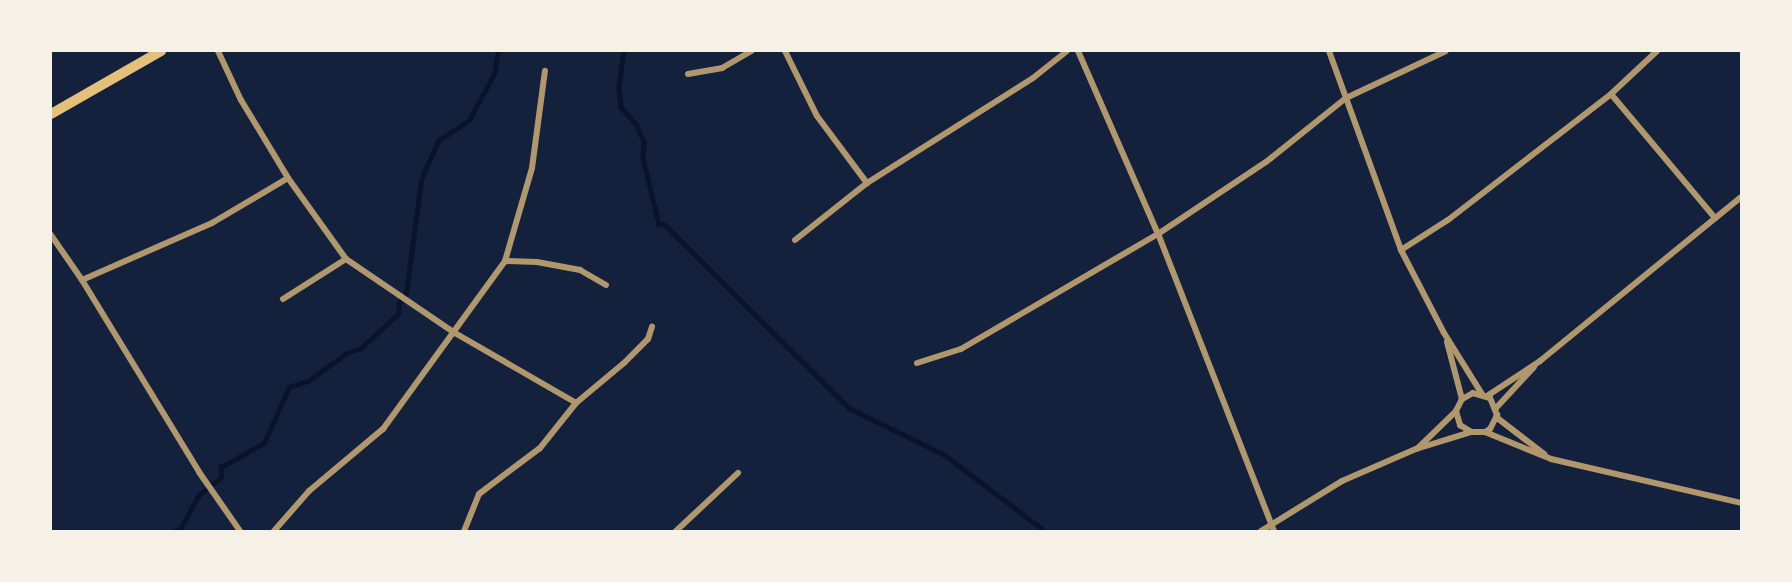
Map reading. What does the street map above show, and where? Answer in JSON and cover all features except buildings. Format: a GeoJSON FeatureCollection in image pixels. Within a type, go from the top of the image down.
{"type":"FeatureCollection","features":[{"type":"Feature","properties":{"kind":"main road"},"geometry":{"type":"LineString","coordinates":[[51,114],[161,51]]}},
{"type":"Feature","properties":{"kind":"street"},"geometry":{"type":"LineString","coordinates":[[218,51],[241,100],[288,178],[346,259],[454,333],[576,403]]}},
{"type":"Feature","properties":{"kind":"street"},"geometry":{"type":"LineString","coordinates":[[688,74],[722,68],[751,51]]}},
{"type":"Feature","properties":{"kind":"street"},"geometry":{"type":"LineString","coordinates":[[785,51],[817,116],[867,183]]}},
{"type":"Feature","properties":{"kind":"street"},"geometry":{"type":"LineString","coordinates":[[795,240],[867,183],[1033,78],[1067,51]]}},
{"type":"Feature","properties":{"kind":"street"},"geometry":{"type":"LineString","coordinates":[[1078,51],[1158,234],[1273,529]]}},
{"type":"Feature","properties":{"kind":"street"},"geometry":{"type":"LineString","coordinates":[[1329,51],[1401,250],[1444,333],[1484,395],[1496,408],[1496,417],[1485,432]]}},
{"type":"Feature","properties":{"kind":"street"},"geometry":{"type":"LineString","coordinates":[[917,363],[961,349],[1158,234],[1266,162],[1346,98],[1446,51]]}},
{"type":"Feature","properties":{"kind":"street"},"geometry":{"type":"LineString","coordinates":[[1401,250],[1448,219],[1611,94],[1652,52]]}},
{"type":"Feature","properties":{"kind":"street"},"geometry":{"type":"LineString","coordinates":[[274,531],[309,491],[383,429],[505,261],[530,178],[545,71]]}},
{"type":"Feature","properties":{"kind":"street"},"geometry":{"type":"LineString","coordinates":[[1611,94],[1715,218]]}},
{"type":"Feature","properties":{"kind":"street"},"geometry":{"type":"LineString","coordinates":[[82,280],[212,223],[288,178]]}},
{"type":"Feature","properties":{"kind":"street"},"geometry":{"type":"LineString","coordinates":[[1496,408],[1540,361],[1741,197]]}},
{"type":"Feature","properties":{"kind":"street"},"geometry":{"type":"LineString","coordinates":[[51,235],[82,280],[199,472],[240,531]]}},
{"type":"Feature","properties":{"kind":"street"},"geometry":{"type":"LineString","coordinates":[[283,299],[346,259]]}},
{"type":"Feature","properties":{"kind":"street"},"geometry":{"type":"LineString","coordinates":[[505,261],[537,262],[580,270],[606,285]]}},
{"type":"Feature","properties":{"kind":"street"},"geometry":{"type":"LineString","coordinates":[[464,531],[479,494],[540,448],[576,403],[648,339],[652,327]]}},
{"type":"Feature","properties":{"kind":"street"},"geometry":{"type":"LineString","coordinates":[[1444,333],[1462,399]]}},
{"type":"Feature","properties":{"kind":"street"},"geometry":{"type":"LineString","coordinates":[[1416,449],[1456,411],[1462,399],[1473,393],[1484,395],[1540,361]]}},
{"type":"Feature","properties":{"kind":"street"},"geometry":{"type":"LineString","coordinates":[[1456,411],[1460,425],[1471,432]]}},
{"type":"Feature","properties":{"kind":"street"},"geometry":{"type":"LineString","coordinates":[[1496,417],[1551,459]]}},
{"type":"Feature","properties":{"kind":"street"},"geometry":{"type":"LineString","coordinates":[[1261,531],[1273,529],[1342,481],[1416,449],[1471,432],[1485,432],[1551,459],[1741,503]]}},
{"type":"Feature","properties":{"kind":"street"},"geometry":{"type":"LineString","coordinates":[[676,531],[738,473]]}},
{"type":"Feature","properties":{"kind":"waterway"},"geometry":{"type":"LineString","coordinates":[[174,531],[180,529],[199,495],[221,477],[221,467],[264,443],[289,387],[308,381],[347,353],[361,348],[398,314],[399,303],[406,293],[421,180],[438,141],[469,120],[494,74],[498,51]]}},
{"type":"Feature","properties":{"kind":"waterway"},"geometry":{"type":"LineString","coordinates":[[624,51],[619,88],[621,107],[636,124],[644,142],[643,158],[659,224],[664,224],[849,408],[945,455],[1045,531]]}}]}
